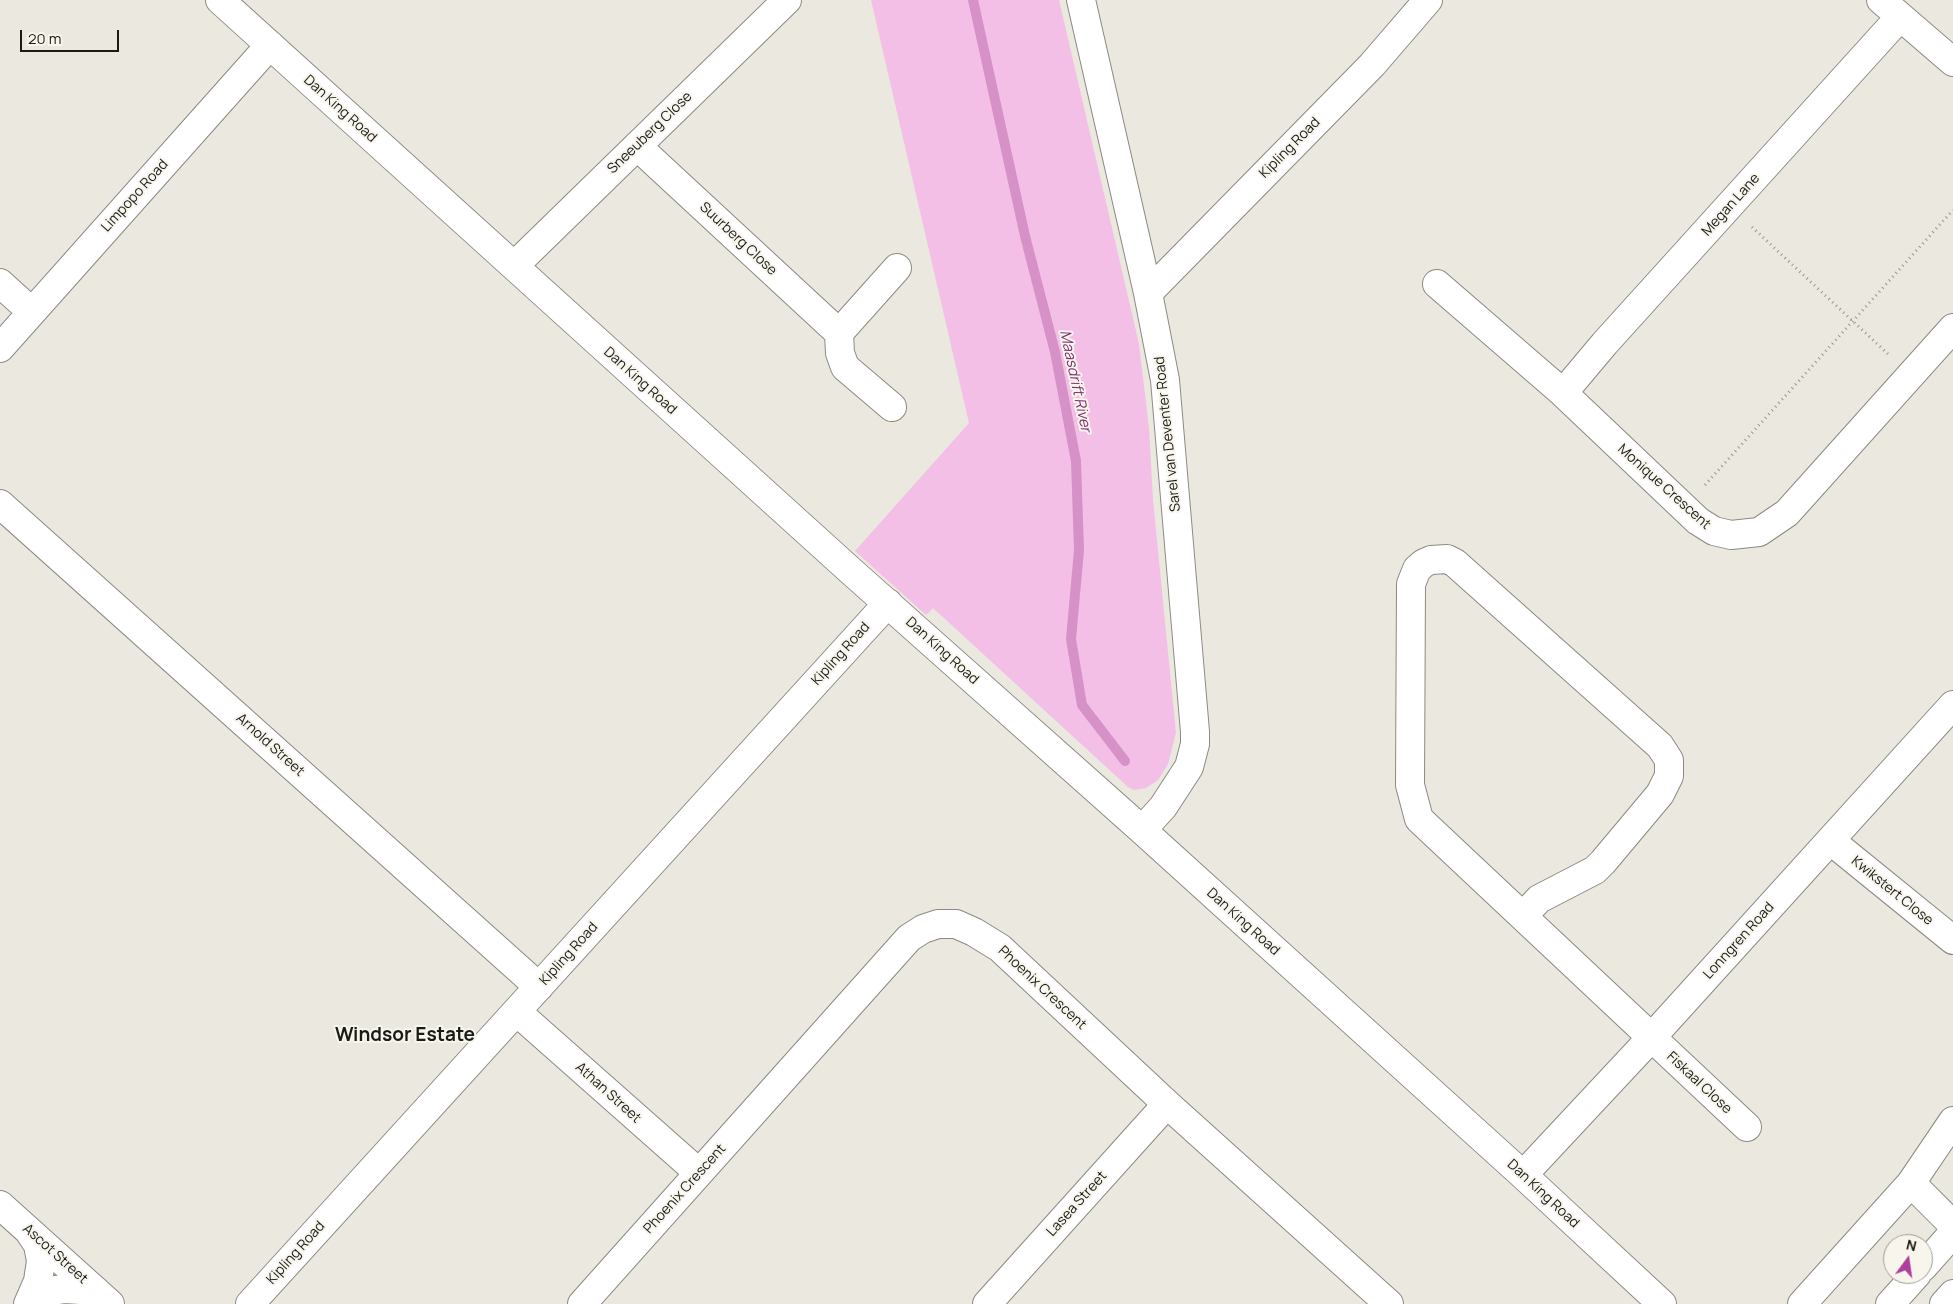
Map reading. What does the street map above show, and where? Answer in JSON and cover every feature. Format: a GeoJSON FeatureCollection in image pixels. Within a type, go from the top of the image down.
{"type":"FeatureCollection","features":[{"type":"Feature","properties":{"kind":"street","name":"Dan King Road"},"geometry":{"type":"LineString","coordinates":[[220,0],[1142,830],[1523,1175],[1662,1304]]}},
{"type":"Feature","properties":{"kind":"street","name":"Sneeuberg Close"},"geometry":{"type":"LineString","coordinates":[[514,266],[787,0]]}},
{"type":"Feature","properties":{"kind":"street","name":"Sarel van Deventer Road"},"geometry":{"type":"LineString","coordinates":[[1080,0],[1148,293],[1164,380],[1195,732],[1195,744],[1189,767],[1163,808],[1142,830]]}},
{"type":"Feature","properties":{"kind":"street","name":"Kipling Road"},"geometry":{"type":"LineString","coordinates":[[1148,293],[1372,65],[1428,0]]}},
{"type":"Feature","properties":{"kind":"street"},"geometry":{"type":"LineString","coordinates":[[1891,9],[1953,62]]}},
{"type":"Feature","properties":{"kind":"street","name":"Megan Lane"},"geometry":{"type":"LineString","coordinates":[[1563,393],[1730,206],[1891,9]]}},
{"type":"Feature","properties":{"kind":"street","name":"Limpopo Road"},"geometry":{"type":"LineString","coordinates":[[0,348],[270,44]]}},
{"type":"Feature","properties":{"kind":"street","name":"Suurberg Close"},"geometry":{"type":"LineString","coordinates":[[637,146],[839,333]]}},
{"type":"Feature","properties":{"kind":"street"},"geometry":{"type":"LineString","coordinates":[[892,408],[845,367],[840,353],[839,333],[897,268]]}},
{"type":"Feature","properties":{"kind":"street"},"geometry":{"type":"LineString","coordinates":[[0,283],[32,312]]}},
{"type":"Feature","properties":{"kind":"street","name":"Monique Crescent"},"geometry":{"type":"LineString","coordinates":[[1437,284],[1563,393],[1684,508],[1714,531],[1731,535],[1759,532],[1787,513],[1953,328]]}},
{"type":"Feature","properties":{"kind":"street","name":"Arnold Street"},"geometry":{"type":"LineString","coordinates":[[0,504],[539,987]]}},
{"type":"Feature","properties":{"kind":"street","name":"Fiskaal Close"},"geometry":{"type":"LineString","coordinates":[[1523,916],[1539,899],[1595,870],[1603,862],[1660,794],[1669,776],[1669,760],[1660,746],[1455,562],[1431,560],[1417,569],[1411,584],[1410,784],[1419,819],[1427,829],[1523,916],[1747,1127]]}},
{"type":"Feature","properties":{"kind":"street","name":"Kipling Road"},"geometry":{"type":"LineString","coordinates":[[250,1304],[888,603]]}},
{"type":"Feature","properties":{"kind":"street","name":"Lonngren Road"},"geometry":{"type":"LineString","coordinates":[[1523,1175],[1651,1038],[1953,705]]}},
{"type":"Feature","properties":{"kind":"street","name":"Kwikstert Close"},"geometry":{"type":"LineString","coordinates":[[1831,841],[1953,940]]}},
{"type":"Feature","properties":{"kind":"street","name":"Phoenix Crescent"},"geometry":{"type":"LineString","coordinates":[[582,1304],[909,938],[924,929],[938,924],[956,924],[974,932],[1000,948],[1167,1104],[1389,1304]]}},
{"type":"Feature","properties":{"kind":"street","name":"Athan Street"},"geometry":{"type":"LineString","coordinates":[[517,1012],[699,1173]]}},
{"type":"Feature","properties":{"kind":"street","name":"Lasea Street"},"geometry":{"type":"LineString","coordinates":[[987,1304],[1167,1104]]}},
{"type":"Feature","properties":{"kind":"street"},"geometry":{"type":"LineString","coordinates":[[1802,1304],[1911,1183],[1953,1121]]}},
{"type":"Feature","properties":{"kind":"street"},"geometry":{"type":"LineString","coordinates":[[1911,1183],[1953,1225]]}},
{"type":"Feature","properties":{"kind":"street","name":"Ascot Street"},"geometry":{"type":"LineString","coordinates":[[0,1205],[103,1298]]}},
{"type":"Feature","properties":{"kind":"street"},"geometry":{"type":"LineString","coordinates":[[28,1304],[38,1281],[40,1261],[38,1245],[29,1231]]}},
{"type":"Feature","properties":{"kind":"street"},"geometry":{"type":"LineString","coordinates":[[1933,1256],[1953,1233]]}},
{"type":"Feature","properties":{"kind":"street"},"geometry":{"type":"LineString","coordinates":[[1890,1304],[1908,1284]]}},
{"type":"Feature","properties":{"kind":"street"},"geometry":{"type":"LineString","coordinates":[[34,1304],[56,1290],[65,1289],[103,1298]]}},
{"type":"Feature","properties":{"kind":"street"},"geometry":{"type":"LineString","coordinates":[[1944,1304],[1953,1294]]}},
{"type":"Feature","properties":{"kind":"path"},"geometry":{"type":"LineString","coordinates":[[1730,206],[1910,375]]}},
{"type":"Feature","properties":{"kind":"path"},"geometry":{"type":"LineString","coordinates":[[1684,508],[1851,320],[1953,210]]}},
{"type":"Feature","properties":{"kind":"shaded area"},"geometry":{"type":"Polygon","coordinates":[[[871,0],[1059,0],[1139,344],[1149,428],[1153,500],[1176,733],[1168,764],[1158,780],[1146,788],[1134,790],[1128,787],[933,608],[926,615],[855,551],[969,423],[871,0]]]}},
{"type":"Feature","properties":{"kind":"waterway","name":"Maasdrift River"},"geometry":{"type":"LineString","coordinates":[[973,0],[1025,236],[1055,352],[1076,461],[1079,550],[1071,639],[1082,705],[1125,761]]}},
{"type":"Feature","properties":{"kind":"district","name":"Windsor Estate"},"geometry":{"type":"Point","coordinates":[405,1036]}}]}
